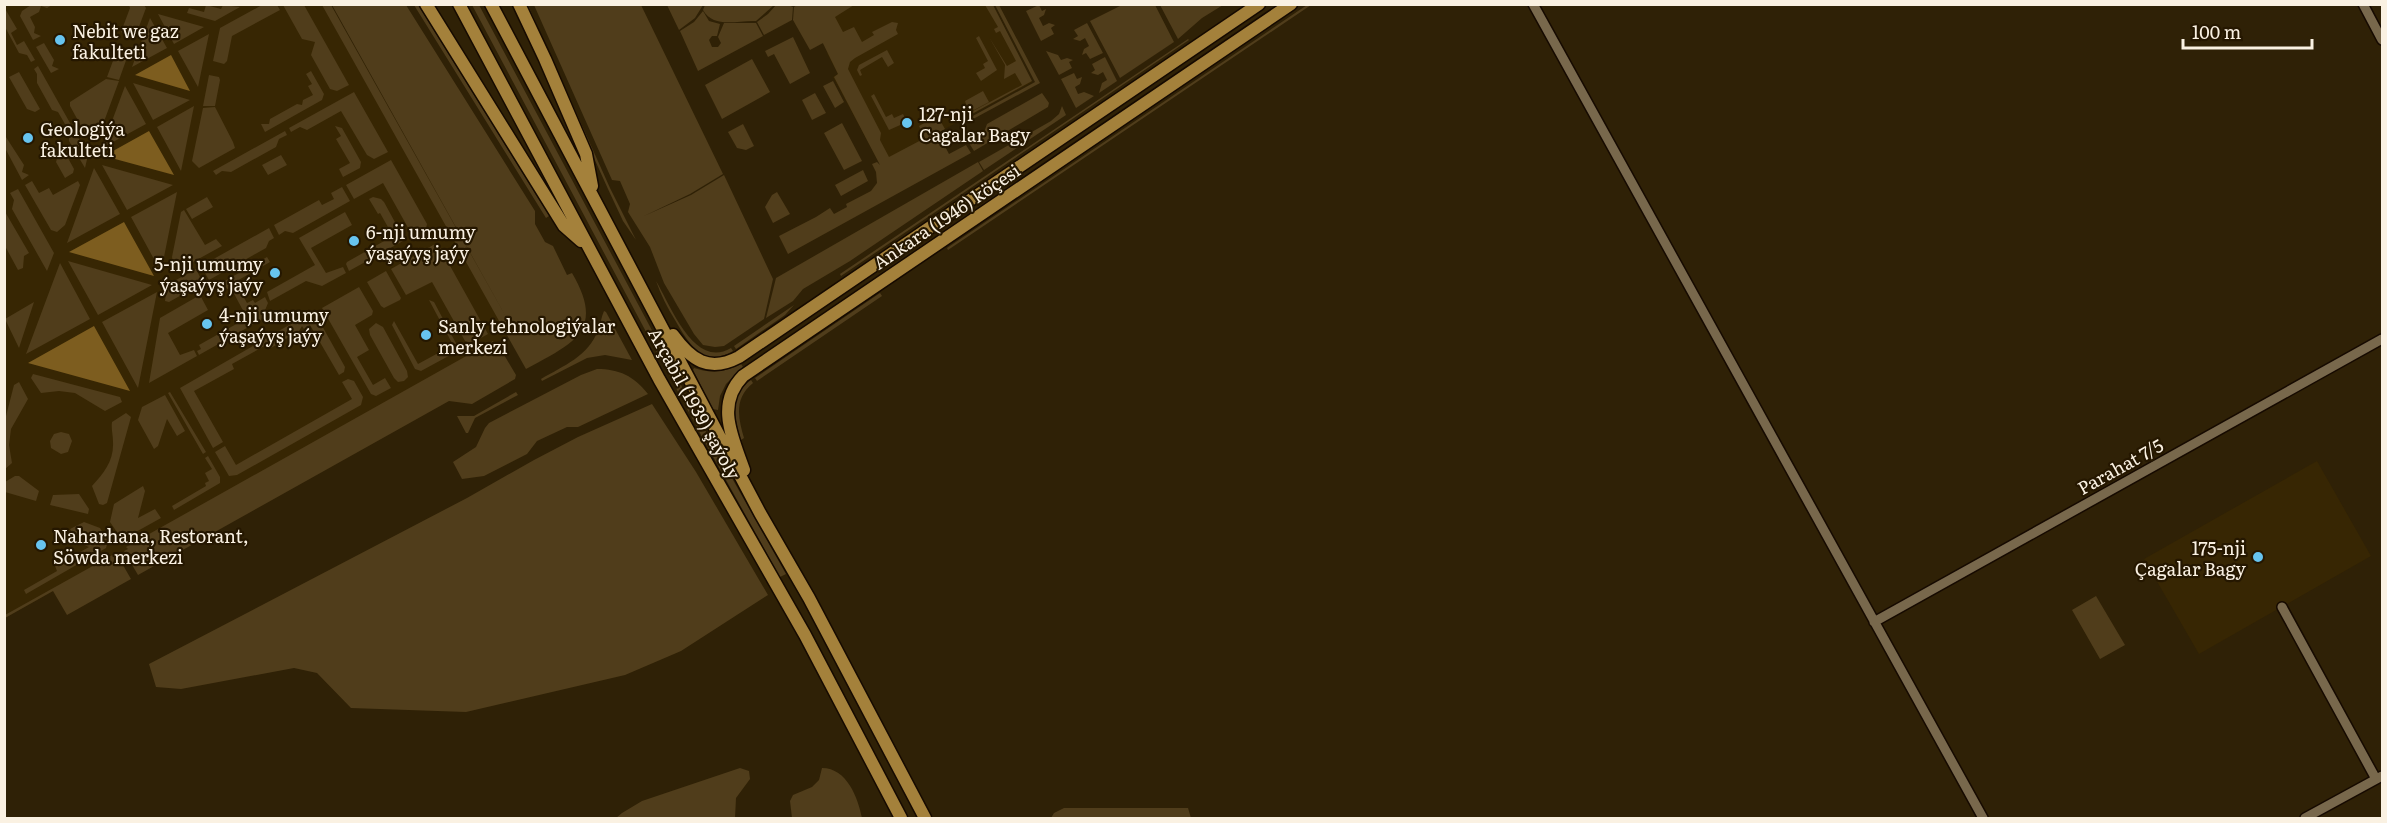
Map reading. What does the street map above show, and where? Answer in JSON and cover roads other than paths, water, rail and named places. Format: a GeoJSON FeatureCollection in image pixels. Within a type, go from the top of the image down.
{"type":"FeatureCollection","features":[{"type":"Feature","properties":{"kind":"main road"},"geometry":{"type":"LineString","coordinates":[[426,4],[564,226],[590,250]]}},
{"type":"Feature","properties":{"kind":"main road","name":"Arçabil (1939) şaýoly"},"geometry":{"type":"LineString","coordinates":[[459,4],[659,379],[805,635],[899,813]]}},
{"type":"Feature","properties":{"kind":"main road","name":"Arçabil (1939) şaýoly"},"geometry":{"type":"LineString","coordinates":[[491,4],[760,513],[814,607],[925,819]]}},
{"type":"Feature","properties":{"kind":"main road"},"geometry":{"type":"LineString","coordinates":[[519,4],[586,154],[594,199]]}},
{"type":"Feature","properties":{"kind":"main road","name":"Ankara (1946) köçesi"},"geometry":{"type":"LineString","coordinates":[[655,311],[691,356],[711,364],[732,360],[1259,4]]}},
{"type":"Feature","properties":{"kind":"main road","name":"Ankara (1946) köçesi"},"geometry":{"type":"LineString","coordinates":[[760,513],[727,417],[730,394],[742,376],[1291,4]]}},
{"type":"Feature","properties":{"kind":"main road"},"geometry":{"type":"LineString","coordinates":[[899,813],[914,798]]}},
{"type":"Feature","properties":{"kind":"street"},"geometry":{"type":"LineString","coordinates":[[1533,4],[1983,819]]}},
{"type":"Feature","properties":{"kind":"street"},"geometry":{"type":"LineString","coordinates":[[2362,4],[2382,40]]}},
{"type":"Feature","properties":{"kind":"street","name":"Parahat 7/5"},"geometry":{"type":"LineString","coordinates":[[1874,622],[2382,339]]}},
{"type":"Feature","properties":{"kind":"street"},"geometry":{"type":"LineString","coordinates":[[2282,607],[2379,777],[2305,819]]}},
{"type":"Feature","properties":{"kind":"place","name":"Nebit we gaz fakulteti"},"geometry":{"type":"Point","coordinates":[60,40]}},
{"type":"Feature","properties":{"kind":"place","name":"127-nji Cagalar Bagy"},"geometry":{"type":"Point","coordinates":[907,123]}},
{"type":"Feature","properties":{"kind":"place","name":"Geologiýa fakulteti"},"geometry":{"type":"Point","coordinates":[28,138]}},
{"type":"Feature","properties":{"kind":"place","name":"6-nji umumy ýaşaýyş jaýy"},"geometry":{"type":"Point","coordinates":[354,241]}},
{"type":"Feature","properties":{"kind":"place","name":"5-nji umumy ýaşaýyş jaýy"},"geometry":{"type":"Point","coordinates":[275,273]}},
{"type":"Feature","properties":{"kind":"place","name":"4-nji umumy ýaşaýyş jaýy"},"geometry":{"type":"Point","coordinates":[207,324]}},
{"type":"Feature","properties":{"kind":"place","name":"Sanly tehnologiýalar merkezi"},"geometry":{"type":"Point","coordinates":[426,335]}},
{"type":"Feature","properties":{"kind":"place","name":"Naharhana, Restorant, Söwda merkezi"},"geometry":{"type":"Point","coordinates":[41,545]}},
{"type":"Feature","properties":{"kind":"place","name":"175-nji Çagalar Bagy"},"geometry":{"type":"Point","coordinates":[2258,557]}}]}
